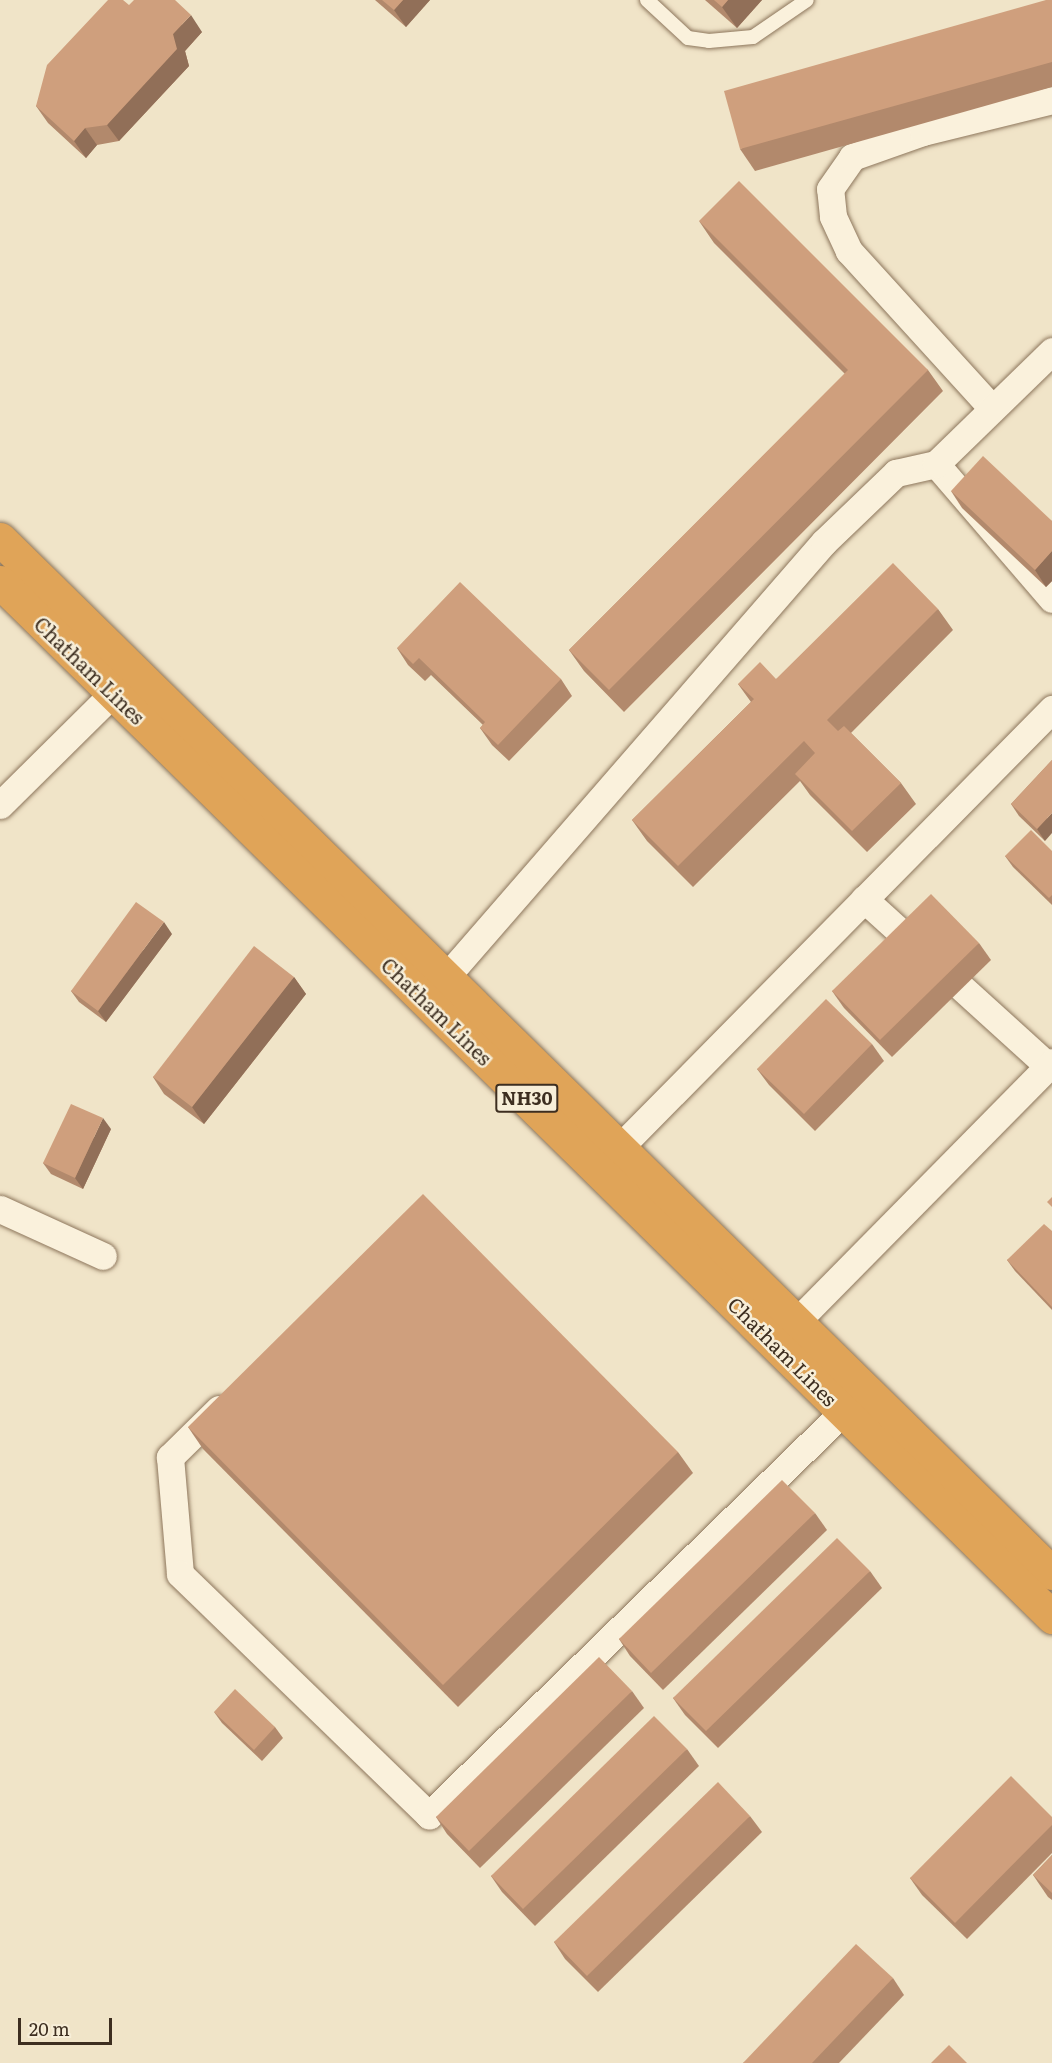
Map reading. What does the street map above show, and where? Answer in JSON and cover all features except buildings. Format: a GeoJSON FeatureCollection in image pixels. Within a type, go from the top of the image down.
{"type":"FeatureCollection","features":[{"type":"Feature","properties":{"kind":"highway","name":"Chatham Lines"},"geometry":{"type":"LineString","coordinates":[[0,538],[1052,1573]]}},
{"type":"Feature","properties":{"kind":"highway","name":"Chatham Lines"},"geometry":{"type":"LineString","coordinates":[[0,582],[1052,1617]]}},
{"type":"Feature","properties":{"kind":"street"},"geometry":{"type":"LineString","coordinates":[[990,406],[849,251],[833,216],[830,189],[852,158],[923,132],[1052,100]]}},
{"type":"Feature","properties":{"kind":"street"},"geometry":{"type":"LineString","coordinates":[[446,977],[824,542],[896,473],[936,464],[990,406],[1052,351]]}},
{"type":"Feature","properties":{"kind":"street"},"geometry":{"type":"LineString","coordinates":[[936,464],[1052,599]]}},
{"type":"Feature","properties":{"kind":"street"},"geometry":{"type":"LineString","coordinates":[[0,805],[113,693]]}},
{"type":"Feature","properties":{"kind":"street"},"geometry":{"type":"LineString","coordinates":[[619,1148],[1052,710]]}},
{"type":"Feature","properties":{"kind":"street"},"geometry":{"type":"LineString","coordinates":[[796,1322],[1050,1064],[864,899]]}},
{"type":"Feature","properties":{"kind":"street"},"geometry":{"type":"LineString","coordinates":[[0,1209],[103,1256]]}},
{"type":"Feature","properties":{"kind":"street"},"geometry":{"type":"LineString","coordinates":[[238,1390],[170,1457],[180,1574],[429,1815],[844,1411]]}},
{"type":"Feature","properties":{"kind":"lane"},"geometry":{"type":"LineString","coordinates":[[647,0],[688,38],[709,41],[753,37],[807,0]]}}]}
